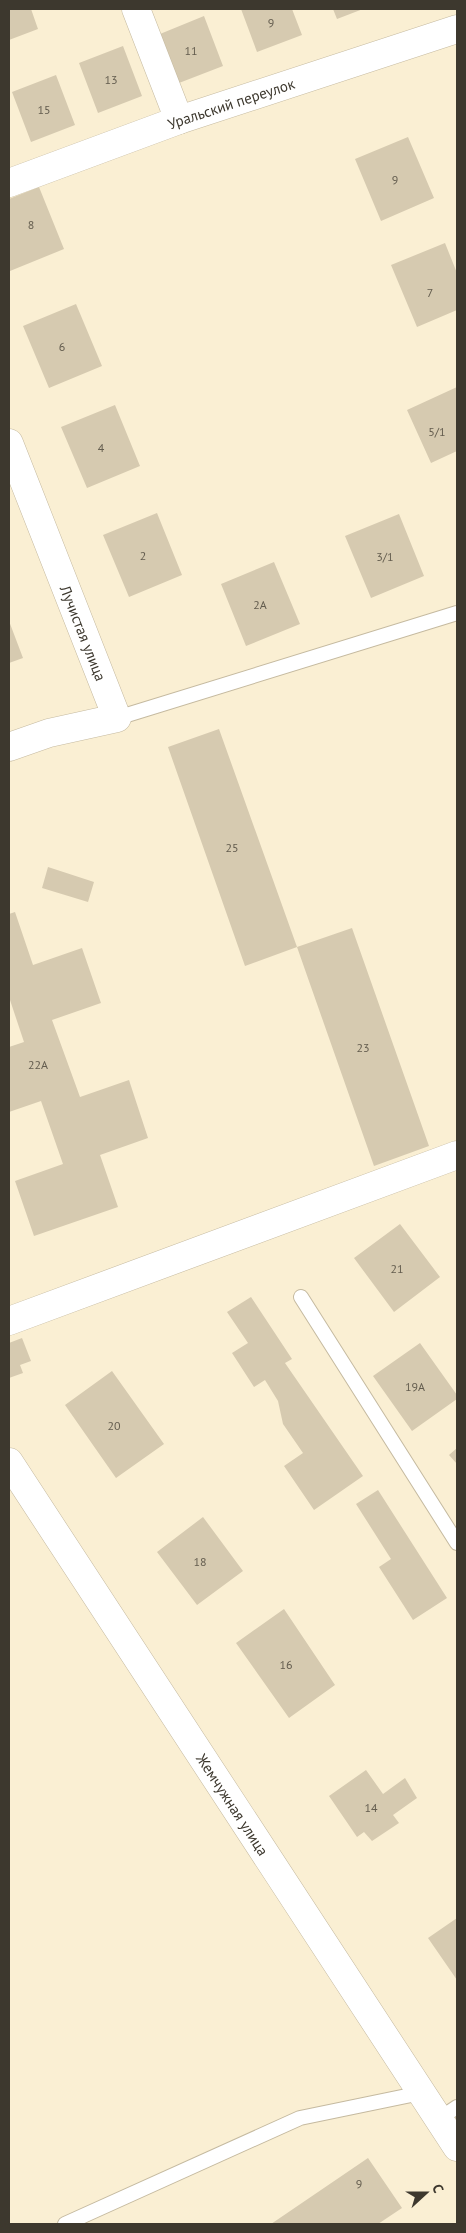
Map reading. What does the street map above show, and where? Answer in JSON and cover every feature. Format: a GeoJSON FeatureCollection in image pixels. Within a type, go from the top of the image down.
{"type":"FeatureCollection","features":[{"type":"Feature","properties":{"kind":"street"},"geometry":{"type":"LineString","coordinates":[[136,9],[179,120]]}},
{"type":"Feature","properties":{"kind":"street"},"geometry":{"type":"LineString","coordinates":[[452,9],[457,21]]}},
{"type":"Feature","properties":{"kind":"street","name":"Уральский переулок"},"geometry":{"type":"LineString","coordinates":[[9,183],[179,120],[457,29]]}},
{"type":"Feature","properties":{"kind":"street","name":"Лучистая улица"},"geometry":{"type":"LineString","coordinates":[[9,443],[117,718]]}},
{"type":"Feature","properties":{"kind":"street"},"geometry":{"type":"LineString","coordinates":[[9,747],[49,733],[117,718]]}},
{"type":"Feature","properties":{"kind":"street"},"geometry":{"type":"LineString","coordinates":[[9,1322],[457,1155]]}},
{"type":"Feature","properties":{"kind":"street","name":"Жемчужная улица"},"geometry":{"type":"LineString","coordinates":[[9,1462],[421,2093],[448,2113],[457,2147]]}},
{"type":"Feature","properties":{"kind":"lane"},"geometry":{"type":"LineString","coordinates":[[117,718],[457,613]]}},
{"type":"Feature","properties":{"kind":"lane"},"geometry":{"type":"LineString","coordinates":[[300,1297],[457,1544]]}},
{"type":"Feature","properties":{"kind":"lane"},"geometry":{"type":"LineString","coordinates":[[66,2224],[300,2118],[421,2093]]}},
{"type":"Feature","properties":{"kind":"building"},"geometry":{"type":"Polygon","coordinates":[[[9,9],[31,9],[38,29],[9,40],[9,9]]]}},
{"type":"Feature","properties":{"kind":"building"},"geometry":{"type":"Polygon","coordinates":[[[241,9],[292,9],[302,35],[257,52],[241,9]]]}},
{"type":"Feature","properties":{"kind":"building"},"geometry":{"type":"Polygon","coordinates":[[[333,9],[363,9],[337,19],[333,9]]]}},
{"type":"Feature","properties":{"kind":"building"},"geometry":{"type":"Polygon","coordinates":[[[204,16],[223,66],[179,83],[160,34],[204,16]]]}},
{"type":"Feature","properties":{"kind":"building"},"geometry":{"type":"Polygon","coordinates":[[[123,46],[142,96],[98,113],[79,63],[123,46]]]}},
{"type":"Feature","properties":{"kind":"building"},"geometry":{"type":"Polygon","coordinates":[[[56,75],[75,125],[31,142],[12,92],[56,75]]]}},
{"type":"Feature","properties":{"kind":"building"},"geometry":{"type":"Polygon","coordinates":[[[408,137],[434,198],[381,221],[355,159],[408,137]]]}},
{"type":"Feature","properties":{"kind":"building"},"geometry":{"type":"Polygon","coordinates":[[[39,187],[64,249],[10,271],[9,199],[39,187]]]}},
{"type":"Feature","properties":{"kind":"building"},"geometry":{"type":"Polygon","coordinates":[[[445,243],[457,273],[457,310],[417,327],[391,265],[445,243]]]}},
{"type":"Feature","properties":{"kind":"building"},"geometry":{"type":"Polygon","coordinates":[[[76,304],[102,366],[49,388],[23,326],[76,304]]]}},
{"type":"Feature","properties":{"kind":"building"},"geometry":{"type":"Polygon","coordinates":[[[457,387],[457,451],[431,463],[407,410],[457,387]]]}},
{"type":"Feature","properties":{"kind":"building"},"geometry":{"type":"Polygon","coordinates":[[[115,405],[140,466],[87,488],[61,427],[115,405]]]}},
{"type":"Feature","properties":{"kind":"building"},"geometry":{"type":"Polygon","coordinates":[[[157,513],[182,575],[129,597],[103,535],[157,513]]]}},
{"type":"Feature","properties":{"kind":"building"},"geometry":{"type":"Polygon","coordinates":[[[399,514],[424,576],[371,598],[345,536],[399,514]]]}},
{"type":"Feature","properties":{"kind":"building"},"geometry":{"type":"Polygon","coordinates":[[[274,562],[300,624],[246,646],[221,584],[274,562]]]}},
{"type":"Feature","properties":{"kind":"building"},"geometry":{"type":"Polygon","coordinates":[[[9,621],[23,658],[9,663],[9,621]]]}},
{"type":"Feature","properties":{"kind":"building"},"geometry":{"type":"Polygon","coordinates":[[[219,729],[297,947],[245,966],[168,747],[219,729]]]}},
{"type":"Feature","properties":{"kind":"building"},"geometry":{"type":"Polygon","coordinates":[[[48,867],[94,882],[88,902],[42,888],[48,867]]]}},
{"type":"Feature","properties":{"kind":"building"},"geometry":{"type":"Polygon","coordinates":[[[15,912],[33,965],[82,948],[101,1003],[52,1020],[80,1097],[129,1080],[148,1138],[100,1155],[118,1207],[34,1236],[15,1181],[63,1164],[41,1101],[9,1112],[9,1047],[24,1042],[9,997],[9,914],[15,912]]]}},
{"type":"Feature","properties":{"kind":"building"},"geometry":{"type":"Polygon","coordinates":[[[352,928],[429,1146],[374,1166],[297,947],[352,928]]]}},
{"type":"Feature","properties":{"kind":"building"},"geometry":{"type":"Polygon","coordinates":[[[400,1224],[440,1277],[394,1312],[354,1258],[400,1224]]]}},
{"type":"Feature","properties":{"kind":"building"},"geometry":{"type":"Polygon","coordinates":[[[251,1297],[292,1359],[285,1363],[363,1476],[314,1510],[284,1466],[303,1453],[283,1424],[278,1401],[265,1380],[254,1387],[232,1353],[248,1343],[227,1312],[251,1297]]]}},
{"type":"Feature","properties":{"kind":"building"},"geometry":{"type":"Polygon","coordinates":[[[22,1338],[31,1361],[20,1365],[23,1373],[9,1378],[9,1343],[22,1338]]]}},
{"type":"Feature","properties":{"kind":"building"},"geometry":{"type":"Polygon","coordinates":[[[420,1343],[457,1395],[457,1399],[412,1431],[373,1376],[420,1343]]]}},
{"type":"Feature","properties":{"kind":"building"},"geometry":{"type":"Polygon","coordinates":[[[112,1371],[164,1444],[116,1478],[65,1405],[112,1371]]]}},
{"type":"Feature","properties":{"kind":"building"},"geometry":{"type":"Polygon","coordinates":[[[457,1448],[457,1464],[449,1455],[457,1448]]]}},
{"type":"Feature","properties":{"kind":"building"},"geometry":{"type":"Polygon","coordinates":[[[378,1490],[447,1598],[413,1620],[379,1567],[391,1559],[356,1504],[378,1490]]]}},
{"type":"Feature","properties":{"kind":"building"},"geometry":{"type":"Polygon","coordinates":[[[203,1517],[243,1571],[197,1605],[157,1552],[203,1517]]]}},
{"type":"Feature","properties":{"kind":"building"},"geometry":{"type":"Polygon","coordinates":[[[284,1609],[335,1685],[289,1718],[236,1643],[284,1609]]]}},
{"type":"Feature","properties":{"kind":"building"},"geometry":{"type":"Polygon","coordinates":[[[366,1770],[383,1794],[405,1778],[417,1798],[393,1815],[399,1823],[372,1841],[364,1832],[357,1837],[329,1796],[366,1770]]]}},
{"type":"Feature","properties":{"kind":"building"},"geometry":{"type":"Polygon","coordinates":[[[457,1918],[457,1980],[428,1938],[457,1918]]]}},
{"type":"Feature","properties":{"kind":"building"},"geometry":{"type":"Polygon","coordinates":[[[368,2158],[402,2208],[378,2224],[271,2224],[368,2158]]]}}]}
